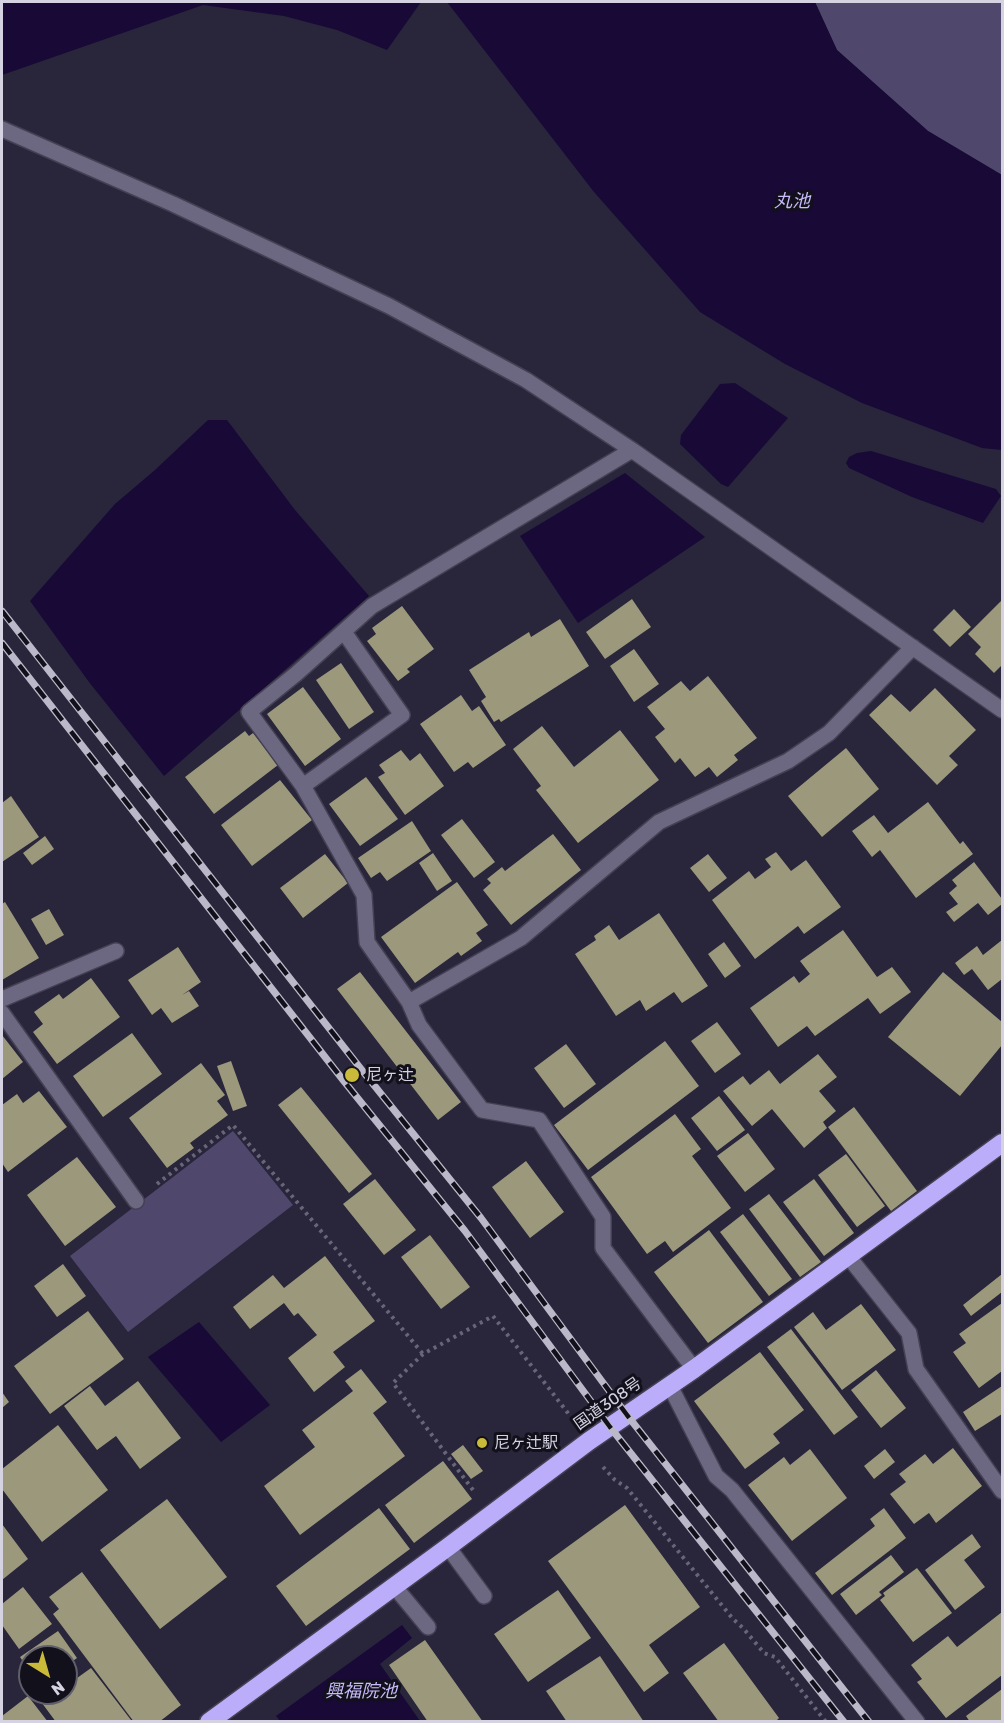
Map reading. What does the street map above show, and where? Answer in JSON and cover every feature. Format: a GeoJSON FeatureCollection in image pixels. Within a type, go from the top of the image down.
{"type":"FeatureCollection","features":[{"type":"Feature","properties":{"kind":"highway","name":"国道308号"},"geometry":{"type":"LineString","coordinates":[[209,1722],[586,1443],[694,1369],[1002,1143]]}},
{"type":"Feature","properties":{"kind":"street"},"geometry":{"type":"LineString","coordinates":[[2,129],[174,204],[389,306],[526,380],[632,450],[1002,710]]}},
{"type":"Feature","properties":{"kind":"street"},"geometry":{"type":"LineString","coordinates":[[632,450],[372,606],[249,712],[303,786],[364,895],[367,942],[409,1002],[419,1025],[482,1110],[539,1120],[603,1217],[603,1248],[694,1369]]}},
{"type":"Feature","properties":{"kind":"street"},"geometry":{"type":"LineString","coordinates":[[303,786],[402,715],[344,632]]}},
{"type":"Feature","properties":{"kind":"street"},"geometry":{"type":"LineString","coordinates":[[409,1002],[521,938],[659,822],[788,762],[829,733],[913,647]]}},
{"type":"Feature","properties":{"kind":"street"},"geometry":{"type":"LineString","coordinates":[[2,999],[116,951]]}},
{"type":"Feature","properties":{"kind":"street"},"geometry":{"type":"LineString","coordinates":[[2,1013],[136,1201]]}},
{"type":"Feature","properties":{"kind":"street"},"geometry":{"type":"LineString","coordinates":[[848,1256],[909,1333],[916,1369],[1002,1491]]}},
{"type":"Feature","properties":{"kind":"street"},"geometry":{"type":"LineString","coordinates":[[670,1386],[716,1476],[732,1490],[917,1722]]}},
{"type":"Feature","properties":{"kind":"street"},"geometry":{"type":"LineString","coordinates":[[448,1547],[484,1596]]}},
{"type":"Feature","properties":{"kind":"street"},"geometry":{"type":"LineString","coordinates":[[394,1586],[428,1627]]}},
{"type":"Feature","properties":{"kind":"path"},"geometry":{"type":"LineString","coordinates":[[136,1201],[234,1125],[423,1354]]}},
{"type":"Feature","properties":{"kind":"path"},"geometry":{"type":"LineString","coordinates":[[491,1514],[393,1383],[423,1354],[493,1316],[615,1480],[627,1488],[733,1619],[764,1653],[776,1657],[826,1722]]}},
{"type":"Feature","properties":{"kind":"shaded area"},"geometry":{"type":"Polygon","coordinates":[[[815,2],[1002,2],[1002,175],[928,131],[837,50],[815,2]]]}},
{"type":"Feature","properties":{"kind":"shaded area"},"geometry":{"type":"Polygon","coordinates":[[[233,1131],[293,1205],[128,1332],[70,1256],[233,1131]]]}},
{"type":"Feature","properties":{"kind":"water"},"geometry":{"type":"Polygon","coordinates":[[[2,2],[421,2],[387,50],[337,30],[284,16],[203,5],[2,75],[2,2]]]}},
{"type":"Feature","properties":{"kind":"water","name":"丸池"},"geometry":{"type":"Polygon","coordinates":[[[447,2],[815,2],[837,50],[928,131],[1002,175],[1002,450],[982,448],[862,403],[785,364],[700,312],[594,192],[447,2]]]}},
{"type":"Feature","properties":{"kind":"water"},"geometry":{"type":"Polygon","coordinates":[[[735,383],[788,418],[728,487],[721,484],[680,444],[681,435],[720,384],[735,383]]]}},
{"type":"Feature","properties":{"kind":"water"},"geometry":{"type":"Polygon","coordinates":[[[208,420],[227,420],[295,510],[369,596],[164,776],[89,682],[30,601],[115,504],[208,420]]]}},
{"type":"Feature","properties":{"kind":"water"},"geometry":{"type":"Polygon","coordinates":[[[871,451],[996,489],[1001,496],[983,523],[912,497],[849,468],[846,463],[849,457],[871,451]]]}},
{"type":"Feature","properties":{"kind":"water"},"geometry":{"type":"Polygon","coordinates":[[[625,473],[705,537],[578,623],[520,536],[625,473]]]}},
{"type":"Feature","properties":{"kind":"water"},"geometry":{"type":"Polygon","coordinates":[[[199,1322],[270,1405],[221,1442],[148,1357],[199,1322]]]}},
{"type":"Feature","properties":{"kind":"water","name":"興福院池"},"geometry":{"type":"Polygon","coordinates":[[[402,1625],[412,1638],[380,1664],[420,1721],[280,1721],[276,1716],[402,1625]]]}},
{"type":"Feature","properties":{"kind":"building"},"geometry":{"type":"Polygon","coordinates":[[[632,599],[651,627],[605,659],[586,632],[632,599]]]}},
{"type":"Feature","properties":{"kind":"building"},"geometry":{"type":"Polygon","coordinates":[[[1002,600],[1002,665],[994,673],[975,654],[981,647],[968,634],[1002,600]]]}},
{"type":"Feature","properties":{"kind":"building"},"geometry":{"type":"Polygon","coordinates":[[[402,606],[434,649],[407,669],[410,672],[398,681],[367,641],[376,634],[372,628],[402,606]]]}},
{"type":"Feature","properties":{"kind":"building"},"geometry":{"type":"Polygon","coordinates":[[[954,609],[971,627],[950,647],[933,630],[954,609]]]}},
{"type":"Feature","properties":{"kind":"building"},"geometry":{"type":"Polygon","coordinates":[[[560,619],[589,666],[501,722],[499,719],[494,722],[481,701],[486,697],[469,670],[529,632],[531,637],[560,619]]]}},
{"type":"Feature","properties":{"kind":"building"},"geometry":{"type":"Polygon","coordinates":[[[634,649],[659,684],[634,702],[610,666],[634,649]]]}},
{"type":"Feature","properties":{"kind":"building"},"geometry":{"type":"Polygon","coordinates":[[[341,663],[374,712],[349,729],[316,680],[341,663]]]}},
{"type":"Feature","properties":{"kind":"building"},"geometry":{"type":"Polygon","coordinates":[[[708,676],[757,738],[734,755],[738,760],[717,777],[709,767],[695,777],[680,758],[675,763],[655,737],[665,729],[647,707],[681,681],[690,691],[708,676]]]}},
{"type":"Feature","properties":{"kind":"building"},"geometry":{"type":"Polygon","coordinates":[[[303,687],[341,739],[305,766],[267,714],[303,687]]]}},
{"type":"Feature","properties":{"kind":"building"},"geometry":{"type":"Polygon","coordinates":[[[935,688],[976,730],[949,756],[958,765],[937,785],[869,715],[891,694],[910,712],[935,688]]]}},
{"type":"Feature","properties":{"kind":"building"},"geometry":{"type":"Polygon","coordinates":[[[461,695],[472,711],[479,706],[506,745],[473,768],[468,762],[454,772],[420,724],[461,695]]]}},
{"type":"Feature","properties":{"kind":"building"},"geometry":{"type":"Polygon","coordinates":[[[542,726],[574,767],[620,730],[659,780],[578,843],[536,790],[541,786],[513,749],[542,726]]]}},
{"type":"Feature","properties":{"kind":"building"},"geometry":{"type":"Polygon","coordinates":[[[245,731],[249,736],[253,733],[278,765],[214,814],[185,777],[245,731]]]}},
{"type":"Feature","properties":{"kind":"building"},"geometry":{"type":"Polygon","coordinates":[[[846,748],[879,789],[822,837],[788,796],[846,748]]]}},
{"type":"Feature","properties":{"kind":"building"},"geometry":{"type":"Polygon","coordinates":[[[401,750],[410,761],[420,753],[444,786],[405,815],[378,777],[385,773],[379,765],[401,750]]]}},
{"type":"Feature","properties":{"kind":"building"},"geometry":{"type":"Polygon","coordinates":[[[366,777],[398,819],[360,846],[329,804],[366,777]]]}},
{"type":"Feature","properties":{"kind":"building"},"geometry":{"type":"Polygon","coordinates":[[[280,780],[312,820],[252,866],[221,825],[280,780]]]}},
{"type":"Feature","properties":{"kind":"building"},"geometry":{"type":"Polygon","coordinates":[[[11,796],[39,837],[2,862],[2,803],[11,796]]]}},
{"type":"Feature","properties":{"kind":"building"},"geometry":{"type":"Polygon","coordinates":[[[928,802],[960,844],[963,841],[973,854],[916,898],[880,850],[872,857],[852,831],[874,815],[888,833],[928,802]]]}},
{"type":"Feature","properties":{"kind":"building"},"geometry":{"type":"Polygon","coordinates":[[[462,819],[495,862],[474,878],[441,835],[462,819]]]}},
{"type":"Feature","properties":{"kind":"building"},"geometry":{"type":"Polygon","coordinates":[[[412,821],[431,851],[387,881],[380,872],[371,878],[358,858],[412,821]]]}},
{"type":"Feature","properties":{"kind":"building"},"geometry":{"type":"Polygon","coordinates":[[[553,834],[581,870],[511,925],[483,890],[491,883],[487,879],[502,867],[505,871],[553,834]]]}},
{"type":"Feature","properties":{"kind":"building"},"geometry":{"type":"Polygon","coordinates":[[[45,836],[54,849],[32,865],[23,853],[45,836]]]}},
{"type":"Feature","properties":{"kind":"building"},"geometry":{"type":"Polygon","coordinates":[[[776,852],[791,871],[806,860],[841,907],[804,934],[798,926],[755,959],[712,900],[749,871],[755,879],[771,867],[765,859],[776,852]]]}},
{"type":"Feature","properties":{"kind":"building"},"geometry":{"type":"Polygon","coordinates":[[[433,853],[452,881],[437,891],[419,863],[433,853]]]}},
{"type":"Feature","properties":{"kind":"building"},"geometry":{"type":"Polygon","coordinates":[[[325,854],[348,883],[303,918],[280,888],[325,854]]]}},
{"type":"Feature","properties":{"kind":"building"},"geometry":{"type":"Polygon","coordinates":[[[708,854],[727,878],[709,892],[690,868],[708,854]]]}},
{"type":"Feature","properties":{"kind":"building"},"geometry":{"type":"Polygon","coordinates":[[[974,862],[1002,899],[1002,904],[988,915],[978,903],[954,922],[946,912],[958,904],[949,893],[957,886],[952,880],[974,862]]]}},
{"type":"Feature","properties":{"kind":"building"},"geometry":{"type":"Polygon","coordinates":[[[457,882],[488,925],[476,933],[482,941],[461,956],[458,952],[415,983],[381,937],[457,882]]]}},
{"type":"Feature","properties":{"kind":"building"},"geometry":{"type":"Polygon","coordinates":[[[5,902],[39,958],[2,980],[2,904],[5,902]]]}},
{"type":"Feature","properties":{"kind":"building"},"geometry":{"type":"Polygon","coordinates":[[[49,909],[64,935],[46,945],[31,919],[49,909]]]}},
{"type":"Feature","properties":{"kind":"building"},"geometry":{"type":"Polygon","coordinates":[[[659,913],[708,986],[682,1003],[674,992],[646,1011],[640,1000],[616,1016],[575,954],[596,940],[594,936],[609,925],[619,940],[659,913]]]}},
{"type":"Feature","properties":{"kind":"building"},"geometry":{"type":"Polygon","coordinates":[[[843,930],[877,977],[892,967],[911,992],[880,1014],[868,998],[815,1036],[807,1026],[778,1047],[750,1008],[794,976],[799,983],[810,974],[800,961],[843,930]]]}},
{"type":"Feature","properties":{"kind":"building"},"geometry":{"type":"Polygon","coordinates":[[[1002,940],[1002,979],[988,990],[972,969],[964,975],[955,963],[977,946],[983,955],[1002,940]]]}},
{"type":"Feature","properties":{"kind":"building"},"geometry":{"type":"Polygon","coordinates":[[[724,942],[741,966],[725,978],[708,954],[724,942]]]}},
{"type":"Feature","properties":{"kind":"building"},"geometry":{"type":"Polygon","coordinates":[[[178,947],[201,982],[182,995],[189,991],[199,1006],[172,1023],[161,1008],[152,1015],[128,980],[178,947]]]}},
{"type":"Feature","properties":{"kind":"building"},"geometry":{"type":"Polygon","coordinates":[[[360,972],[461,1102],[438,1120],[337,989],[360,972]]]}},
{"type":"Feature","properties":{"kind":"building"},"geometry":{"type":"Polygon","coordinates":[[[943,972],[1002,1022],[1002,1045],[960,1096],[888,1037],[943,972]]]}},
{"type":"Feature","properties":{"kind":"building"},"geometry":{"type":"Polygon","coordinates":[[[91,978],[120,1017],[57,1064],[33,1032],[43,1024],[34,1012],[59,994],[63,999],[91,978]]]}},
{"type":"Feature","properties":{"kind":"building"},"geometry":{"type":"Polygon","coordinates":[[[717,1022],[741,1054],[715,1073],[691,1041],[717,1022]]]}},
{"type":"Feature","properties":{"kind":"building"},"geometry":{"type":"Polygon","coordinates":[[[132,1033],[162,1074],[103,1117],[73,1076],[132,1033]]]}},
{"type":"Feature","properties":{"kind":"building"},"geometry":{"type":"Polygon","coordinates":[[[2,1035],[23,1062],[2,1079],[2,1035]]]}},
{"type":"Feature","properties":{"kind":"building"},"geometry":{"type":"Polygon","coordinates":[[[665,1041],[699,1086],[588,1170],[554,1125],[665,1041]]]}},
{"type":"Feature","properties":{"kind":"building"},"geometry":{"type":"Polygon","coordinates":[[[566,1044],[596,1084],[564,1108],[534,1068],[566,1044]]]}},
{"type":"Feature","properties":{"kind":"building"},"geometry":{"type":"Polygon","coordinates":[[[818,1054],[837,1077],[819,1091],[836,1111],[823,1122],[827,1128],[804,1148],[772,1109],[752,1126],[723,1091],[743,1076],[750,1085],[769,1070],[780,1084],[818,1054]]]}},
{"type":"Feature","properties":{"kind":"building"},"geometry":{"type":"Polygon","coordinates":[[[231,1061],[247,1106],[233,1111],[217,1066],[231,1061]]]}},
{"type":"Feature","properties":{"kind":"building"},"geometry":{"type":"Polygon","coordinates":[[[201,1063],[225,1095],[217,1101],[228,1115],[190,1143],[194,1148],[167,1168],[129,1118],[201,1063]]]}},
{"type":"Feature","properties":{"kind":"building"},"geometry":{"type":"Polygon","coordinates":[[[301,1087],[372,1174],[349,1193],[278,1105],[301,1087]]]}},
{"type":"Feature","properties":{"kind":"building"},"geometry":{"type":"Polygon","coordinates":[[[39,1091],[67,1127],[8,1172],[2,1163],[2,1105],[17,1094],[23,1103],[39,1091]]]}},
{"type":"Feature","properties":{"kind":"building"},"geometry":{"type":"Polygon","coordinates":[[[719,1096],[745,1130],[717,1151],[691,1118],[719,1096]]]}},
{"type":"Feature","properties":{"kind":"building"},"geometry":{"type":"Polygon","coordinates":[[[854,1107],[917,1191],[891,1211],[828,1127],[854,1107]]]}},
{"type":"Feature","properties":{"kind":"building"},"geometry":{"type":"Polygon","coordinates":[[[675,1114],[701,1149],[692,1156],[731,1208],[673,1252],[665,1241],[647,1254],[591,1177],[675,1114]]]}},
{"type":"Feature","properties":{"kind":"building"},"geometry":{"type":"Polygon","coordinates":[[[748,1133],[775,1169],[745,1192],[717,1156],[748,1133]]]}},
{"type":"Feature","properties":{"kind":"building"},"geometry":{"type":"Polygon","coordinates":[[[846,1154],[885,1206],[857,1227],[818,1175],[846,1154]]]}},
{"type":"Feature","properties":{"kind":"building"},"geometry":{"type":"Polygon","coordinates":[[[77,1157],[116,1207],[65,1246],[27,1195],[77,1157]]]}},
{"type":"Feature","properties":{"kind":"building"},"geometry":{"type":"Polygon","coordinates":[[[526,1161],[564,1212],[530,1238],[492,1187],[526,1161]]]}},
{"type":"Feature","properties":{"kind":"building"},"geometry":{"type":"Polygon","coordinates":[[[375,1179],[416,1230],[384,1255],[343,1204],[375,1179]]]}},
{"type":"Feature","properties":{"kind":"building"},"geometry":{"type":"Polygon","coordinates":[[[814,1179],[854,1233],[824,1256],[783,1202],[814,1179]]]}},
{"type":"Feature","properties":{"kind":"building"},"geometry":{"type":"Polygon","coordinates":[[[769,1194],[821,1262],[800,1277],[749,1209],[769,1194]]]}},
{"type":"Feature","properties":{"kind":"building"},"geometry":{"type":"Polygon","coordinates":[[[743,1214],[792,1279],[769,1296],[720,1232],[743,1214]]]}},
{"type":"Feature","properties":{"kind":"building"},"geometry":{"type":"Polygon","coordinates":[[[709,1230],[763,1302],[708,1343],[654,1272],[709,1230]]]}},
{"type":"Feature","properties":{"kind":"building"},"geometry":{"type":"Polygon","coordinates":[[[430,1235],[470,1287],[441,1309],[401,1257],[430,1235]]]}},
{"type":"Feature","properties":{"kind":"building"},"geometry":{"type":"Polygon","coordinates":[[[325,1256],[375,1321],[333,1352],[345,1367],[314,1392],[288,1358],[317,1335],[298,1313],[294,1316],[284,1303],[250,1329],[233,1307],[273,1275],[284,1288],[325,1256]]]}},
{"type":"Feature","properties":{"kind":"building"},"geometry":{"type":"Polygon","coordinates":[[[63,1264],[86,1296],[57,1317],[34,1286],[63,1264]]]}},
{"type":"Feature","properties":{"kind":"building"},"geometry":{"type":"Polygon","coordinates":[[[1002,1274],[1002,1292],[971,1316],[963,1305],[1002,1274]]]}},
{"type":"Feature","properties":{"kind":"building"},"geometry":{"type":"Polygon","coordinates":[[[1002,1303],[1002,1371],[979,1388],[953,1352],[966,1343],[959,1334],[1002,1303]]]}},
{"type":"Feature","properties":{"kind":"building"},"geometry":{"type":"Polygon","coordinates":[[[861,1304],[896,1350],[842,1390],[794,1327],[813,1312],[826,1330],[861,1304]]]}},
{"type":"Feature","properties":{"kind":"building"},"geometry":{"type":"Polygon","coordinates":[[[88,1311],[124,1359],[50,1414],[14,1366],[88,1311]]]}},
{"type":"Feature","properties":{"kind":"building"},"geometry":{"type":"Polygon","coordinates":[[[791,1329],[858,1417],[834,1435],[767,1347],[791,1329]]]}},
{"type":"Feature","properties":{"kind":"building"},"geometry":{"type":"Polygon","coordinates":[[[760,1352],[804,1410],[773,1434],[780,1443],[745,1469],[694,1401],[760,1352]]]}},
{"type":"Feature","properties":{"kind":"building"},"geometry":{"type":"Polygon","coordinates":[[[361,1369],[387,1402],[373,1413],[405,1456],[300,1535],[264,1486],[315,1447],[302,1430],[353,1391],[345,1381],[361,1369]]]}},
{"type":"Feature","properties":{"kind":"building"},"geometry":{"type":"Polygon","coordinates":[[[876,1370],[906,1408],[881,1428],[851,1390],[876,1370]]]}},
{"type":"Feature","properties":{"kind":"building"},"geometry":{"type":"Polygon","coordinates":[[[138,1381],[181,1438],[140,1469],[116,1436],[97,1450],[64,1406],[90,1386],[105,1406],[138,1381]]]}},
{"type":"Feature","properties":{"kind":"building"},"geometry":{"type":"Polygon","coordinates":[[[1002,1386],[1002,1414],[975,1431],[963,1412],[1002,1386]]]}},
{"type":"Feature","properties":{"kind":"building"},"geometry":{"type":"Polygon","coordinates":[[[2,1392],[9,1402],[2,1408],[2,1392]]]}},
{"type":"Feature","properties":{"kind":"building"},"geometry":{"type":"Polygon","coordinates":[[[58,1425],[108,1490],[42,1542],[2,1489],[2,1469],[58,1425]]]}},
{"type":"Feature","properties":{"kind":"building"},"geometry":{"type":"Polygon","coordinates":[[[463,1445],[483,1471],[471,1479],[451,1454],[463,1445]]]}},
{"type":"Feature","properties":{"kind":"building"},"geometry":{"type":"Polygon","coordinates":[[[953,1448],[982,1486],[936,1523],[929,1513],[914,1524],[890,1494],[906,1482],[899,1474],[925,1454],[933,1464],[953,1448]]]}},
{"type":"Feature","properties":{"kind":"building"},"geometry":{"type":"Polygon","coordinates":[[[810,1449],[847,1498],[792,1541],[748,1485],[784,1457],[790,1465],[810,1449]]]}},
{"type":"Feature","properties":{"kind":"building"},"geometry":{"type":"Polygon","coordinates":[[[885,1449],[895,1462],[874,1479],[864,1466],[885,1449]]]}},
{"type":"Feature","properties":{"kind":"building"},"geometry":{"type":"Polygon","coordinates":[[[443,1461],[472,1499],[414,1543],[385,1505],[443,1461]]]}},
{"type":"Feature","properties":{"kind":"building"},"geometry":{"type":"Polygon","coordinates":[[[167,1499],[227,1577],[160,1629],[100,1550],[167,1499]]]}},
{"type":"Feature","properties":{"kind":"building"},"geometry":{"type":"Polygon","coordinates":[[[625,1505],[700,1607],[649,1645],[669,1673],[644,1692],[548,1561],[625,1505]]]}},
{"type":"Feature","properties":{"kind":"building"},"geometry":{"type":"Polygon","coordinates":[[[379,1508],[410,1549],[306,1626],[276,1586],[379,1508]]]}},
{"type":"Feature","properties":{"kind":"building"},"geometry":{"type":"Polygon","coordinates":[[[884,1508],[906,1538],[832,1595],[815,1573],[875,1526],[870,1519],[884,1508]]]}},
{"type":"Feature","properties":{"kind":"building"},"geometry":{"type":"Polygon","coordinates":[[[2,1524],[28,1559],[2,1580],[2,1524]]]}},
{"type":"Feature","properties":{"kind":"building"},"geometry":{"type":"Polygon","coordinates":[[[972,1534],[981,1547],[964,1560],[985,1587],[955,1610],[925,1570],[972,1534]]]}},
{"type":"Feature","properties":{"kind":"building"},"geometry":{"type":"Polygon","coordinates":[[[891,1555],[904,1572],[879,1592],[882,1595],[856,1615],[840,1594],[891,1555]]]}},
{"type":"Feature","properties":{"kind":"building"},"geometry":{"type":"Polygon","coordinates":[[[917,1568],[952,1613],[913,1642],[880,1600],[885,1596],[883,1593],[917,1568]]]}},
{"type":"Feature","properties":{"kind":"building"},"geometry":{"type":"Polygon","coordinates":[[[82,1572],[181,1705],[159,1722],[134,1722],[53,1614],[59,1609],[49,1597],[82,1572]]]}},
{"type":"Feature","properties":{"kind":"building"},"geometry":{"type":"Polygon","coordinates":[[[23,1587],[52,1624],[24,1645],[18,1645],[18,1648],[2,1625],[2,1604],[23,1587]]]}},
{"type":"Feature","properties":{"kind":"building"},"geometry":{"type":"Polygon","coordinates":[[[558,1590],[591,1638],[528,1682],[494,1634],[558,1590]]]}},
{"type":"Feature","properties":{"kind":"building"},"geometry":{"type":"Polygon","coordinates":[[[1002,1612],[1002,1675],[946,1718],[917,1682],[922,1679],[911,1665],[948,1636],[957,1647],[1002,1612]]]}},
{"type":"Feature","properties":{"kind":"building"},"geometry":{"type":"Polygon","coordinates":[[[58,1631],[68,1645],[38,1645],[58,1631]]]}},
{"type":"Feature","properties":{"kind":"building"},"geometry":{"type":"Polygon","coordinates":[[[425,1640],[483,1722],[428,1722],[389,1665],[425,1640]]]}},
{"type":"Feature","properties":{"kind":"building"},"geometry":{"type":"Polygon","coordinates":[[[724,1643],[779,1718],[775,1722],[719,1722],[683,1673],[724,1643]]]}},
{"type":"Feature","properties":{"kind":"building"},"geometry":{"type":"Polygon","coordinates":[[[600,1656],[644,1722],[567,1722],[546,1691],[600,1656]]]}},
{"type":"Feature","properties":{"kind":"building"},"geometry":{"type":"Polygon","coordinates":[[[91,1668],[131,1720],[129,1722],[101,1722],[100,1720],[98,1722],[56,1722],[43,1705],[78,1705],[78,1677],[91,1668]]]}},
{"type":"Feature","properties":{"kind":"building"},"geometry":{"type":"Polygon","coordinates":[[[1002,1689],[1002,1722],[970,1722],[966,1716],[1002,1689]]]}},
{"type":"Feature","properties":{"kind":"building"},"geometry":{"type":"Polygon","coordinates":[[[18,1704],[35,1705],[48,1722],[2,1722],[2,1716],[18,1704]]]}},
{"type":"Feature","properties":{"kind":"railway"},"geometry":{"type":"LineString","coordinates":[[2,611],[361,1069],[481,1218],[627,1415],[869,1722]]}},
{"type":"Feature","properties":{"kind":"railway"},"geometry":{"type":"LineString","coordinates":[[2,643],[343,1080],[465,1231],[610,1427],[844,1722]]}},
{"type":"Feature","properties":{"kind":"place","name":"尼ヶ辻"},"geometry":{"type":"Point","coordinates":[352,1075]}},
{"type":"Feature","properties":{"kind":"place","name":"尼ヶ辻駅"},"geometry":{"type":"Point","coordinates":[482,1443]}}]}
